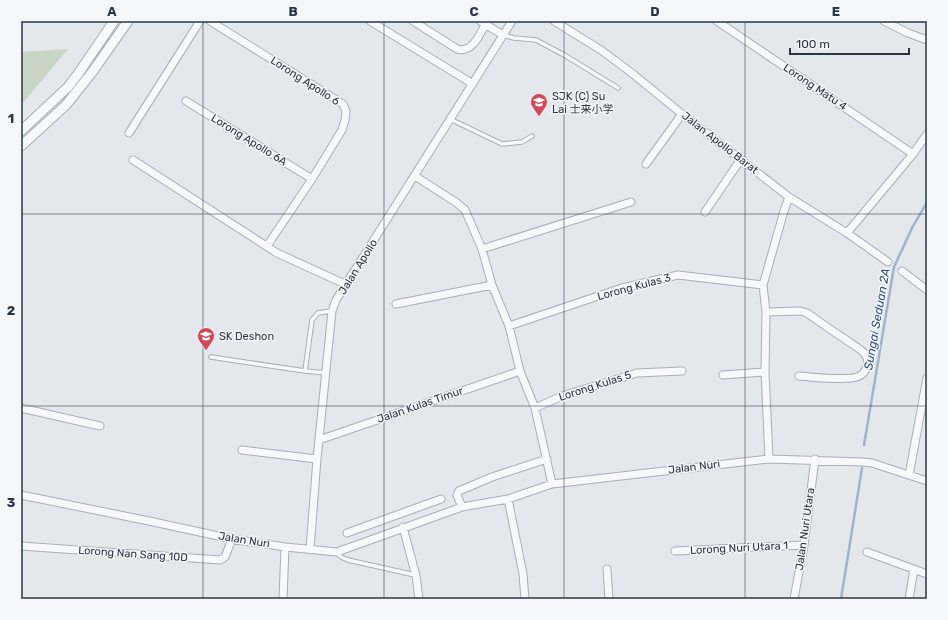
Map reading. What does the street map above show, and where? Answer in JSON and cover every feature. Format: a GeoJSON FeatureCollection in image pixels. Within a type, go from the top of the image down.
{"type":"FeatureCollection","features":[{"type":"Feature","properties":{"kind":"street"},"geometry":{"type":"LineString","coordinates":[[21,131],[68,87],[114,21]]}},
{"type":"Feature","properties":{"kind":"street"},"geometry":{"type":"LineString","coordinates":[[21,146],[66,105],[93,71],[128,21]]}},
{"type":"Feature","properties":{"kind":"street"},"geometry":{"type":"LineString","coordinates":[[129,133],[200,21]]}},
{"type":"Feature","properties":{"kind":"street","name":"Lorong Apollo 6"},"geometry":{"type":"LineString","coordinates":[[210,21],[343,104],[346,112],[342,130],[267,246]]}},
{"type":"Feature","properties":{"kind":"street"},"geometry":{"type":"LineString","coordinates":[[370,21],[472,84]]}},
{"type":"Feature","properties":{"kind":"street"},"geometry":{"type":"LineString","coordinates":[[413,21],[457,49],[462,50],[471,47],[484,22],[503,35]]}},
{"type":"Feature","properties":{"kind":"street","name":"Jalan Apollo"},"geometry":{"type":"LineString","coordinates":[[310,549],[317,459],[332,311],[336,300],[347,285],[512,21]]}},
{"type":"Feature","properties":{"kind":"street","name":"Jalan Apollo Barat"},"geometry":{"type":"LineString","coordinates":[[554,21],[601,50],[790,197],[847,233],[888,262]]}},
{"type":"Feature","properties":{"kind":"street","name":"Lorong Matu 4"},"geometry":{"type":"LineString","coordinates":[[717,21],[913,154]]}},
{"type":"Feature","properties":{"kind":"street"},"geometry":{"type":"LineString","coordinates":[[884,21],[908,33],[927,40]]}},
{"type":"Feature","properties":{"kind":"street","name":"Lorong Apollo 6A"},"geometry":{"type":"LineString","coordinates":[[186,101],[312,178]]}},
{"type":"Feature","properties":{"kind":"street"},"geometry":{"type":"LineString","coordinates":[[646,164],[682,114]]}},
{"type":"Feature","properties":{"kind":"street"},"geometry":{"type":"LineString","coordinates":[[847,233],[913,154],[927,134]]}},
{"type":"Feature","properties":{"kind":"street"},"geometry":{"type":"LineString","coordinates":[[133,160],[277,253],[347,285]]}},
{"type":"Feature","properties":{"kind":"street"},"geometry":{"type":"LineString","coordinates":[[704,212],[741,160]]}},
{"type":"Feature","properties":{"kind":"street"},"geometry":{"type":"LineString","coordinates":[[415,176],[457,203],[465,210],[482,249],[492,285],[509,326],[520,370],[535,408],[552,484]]}},
{"type":"Feature","properties":{"kind":"street"},"geometry":{"type":"LineString","coordinates":[[768,459],[765,372],[766,312],[763,285],[784,211],[790,197]]}},
{"type":"Feature","properties":{"kind":"street"},"geometry":{"type":"LineString","coordinates":[[482,249],[631,202]]}},
{"type":"Feature","properties":{"kind":"street"},"geometry":{"type":"LineString","coordinates":[[902,271],[927,290]]}},
{"type":"Feature","properties":{"kind":"street","name":"Lorong Kulas 3"},"geometry":{"type":"LineString","coordinates":[[509,326],[622,288],[678,275],[763,285]]}},
{"type":"Feature","properties":{"kind":"street"},"geometry":{"type":"LineString","coordinates":[[396,304],[492,285]]}},
{"type":"Feature","properties":{"kind":"street"},"geometry":{"type":"LineString","coordinates":[[766,312],[800,311],[807,313],[856,347],[865,355],[867,362],[864,373],[850,378],[799,376]]}},
{"type":"Feature","properties":{"kind":"street","name":"Jalan Kulas Timur"},"geometry":{"type":"LineString","coordinates":[[319,440],[520,370]]}},
{"type":"Feature","properties":{"kind":"street","name":"Lorong Kulas 5"},"geometry":{"type":"LineString","coordinates":[[535,408],[562,396],[637,373],[682,371]]}},
{"type":"Feature","properties":{"kind":"street"},"geometry":{"type":"LineString","coordinates":[[723,375],[765,372]]}},
{"type":"Feature","properties":{"kind":"street"},"geometry":{"type":"LineString","coordinates":[[909,475],[927,378]]}},
{"type":"Feature","properties":{"kind":"street"},"geometry":{"type":"LineString","coordinates":[[21,408],[100,426]]}},
{"type":"Feature","properties":{"kind":"street"},"geometry":{"type":"LineString","coordinates":[[242,450],[317,459]]}},
{"type":"Feature","properties":{"kind":"street","name":"Jalan Nuri"},"geometry":{"type":"LineString","coordinates":[[21,495],[232,539],[336,552],[462,507],[508,499],[552,484],[768,459],[815,459],[863,462],[927,481]]}},
{"type":"Feature","properties":{"kind":"street","name":"Jalan Nuri Utara"},"geometry":{"type":"LineString","coordinates":[[794,599],[804,545],[815,459]]}},
{"type":"Feature","properties":{"kind":"street"},"geometry":{"type":"LineString","coordinates":[[462,507],[458,495],[459,491],[492,477],[547,460]]}},
{"type":"Feature","properties":{"kind":"street"},"geometry":{"type":"LineString","coordinates":[[347,533],[441,499]]}},
{"type":"Feature","properties":{"kind":"street"},"geometry":{"type":"LineString","coordinates":[[508,499],[523,574],[525,599]]}},
{"type":"Feature","properties":{"kind":"street"},"geometry":{"type":"LineString","coordinates":[[426,504],[430,518]]}},
{"type":"Feature","properties":{"kind":"street"},"geometry":{"type":"LineString","coordinates":[[403,527],[416,576],[419,599]]}},
{"type":"Feature","properties":{"kind":"street"},"geometry":{"type":"LineString","coordinates":[[364,528],[368,541]]}},
{"type":"Feature","properties":{"kind":"street","name":"Lorong Nan Sang 10D"},"geometry":{"type":"LineString","coordinates":[[21,546],[220,560],[225,557],[232,539]]}},
{"type":"Feature","properties":{"kind":"street","name":"Lorong Nuri Utara 1"},"geometry":{"type":"LineString","coordinates":[[675,551],[804,545]]}},
{"type":"Feature","properties":{"kind":"street"},"geometry":{"type":"LineString","coordinates":[[283,599],[285,546]]}},
{"type":"Feature","properties":{"kind":"street"},"geometry":{"type":"LineString","coordinates":[[867,552],[927,574]]}},
{"type":"Feature","properties":{"kind":"street"},"geometry":{"type":"LineString","coordinates":[[607,569],[609,599]]}},
{"type":"Feature","properties":{"kind":"street"},"geometry":{"type":"LineString","coordinates":[[909,599],[914,570]]}},
{"type":"Feature","properties":{"kind":"lane"},"geometry":{"type":"LineString","coordinates":[[503,35],[514,38],[536,40],[566,56],[618,88]]}},
{"type":"Feature","properties":{"kind":"lane"},"geometry":{"type":"LineString","coordinates":[[450,119],[502,144],[522,142],[532,136]]}},
{"type":"Feature","properties":{"kind":"lane"},"geometry":{"type":"LineString","coordinates":[[305,371],[312,320],[318,313],[332,311]]}},
{"type":"Feature","properties":{"kind":"lane"},"geometry":{"type":"LineString","coordinates":[[211,357],[326,373]]}},
{"type":"Feature","properties":{"kind":"lane"},"geometry":{"type":"LineString","coordinates":[[336,552],[341,557],[348,560],[416,576]]}},
{"type":"Feature","properties":{"kind":"green space"},"geometry":{"type":"Polygon","coordinates":[[[68,49],[23,103],[21,103],[21,52],[68,49]]]}},
{"type":"Feature","properties":{"kind":"waterway","name":"Sungai Seduan 2A"},"geometry":{"type":"LineString","coordinates":[[864,445],[894,267],[912,228],[927,202]]}},
{"type":"Feature","properties":{"kind":"waterway"},"geometry":{"type":"LineString","coordinates":[[841,599],[862,468]]}},
{"type":"Feature","properties":{"kind":"place","name":"SJK (C) Su Lai 士来小学"},"geometry":{"type":"Point","coordinates":[539,117]}},
{"type":"Feature","properties":{"kind":"place","name":"SK Deshon"},"geometry":{"type":"Point","coordinates":[206,351]}}]}
